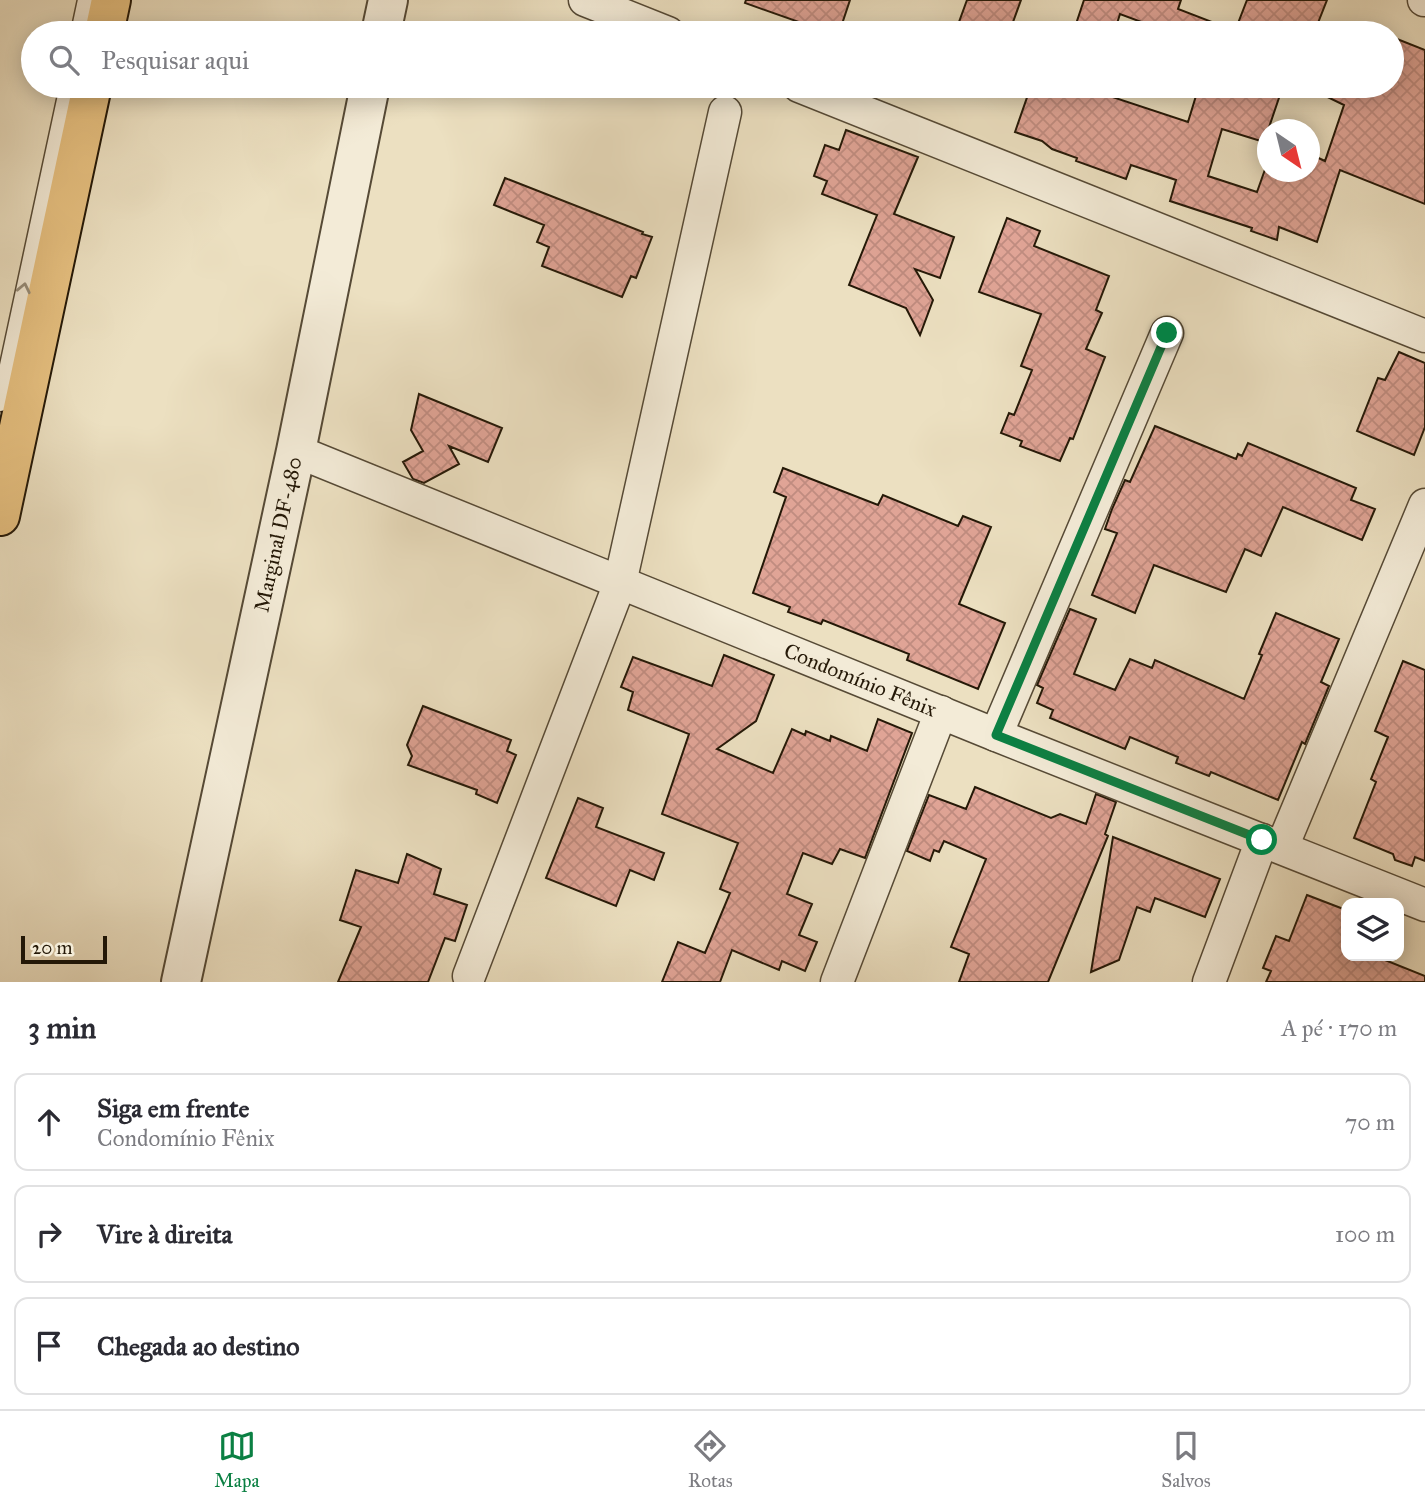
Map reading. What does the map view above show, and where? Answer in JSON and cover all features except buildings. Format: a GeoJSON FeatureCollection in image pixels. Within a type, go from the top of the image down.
{"type":"FeatureCollection","features":[{"type":"Feature","properties":{"kind":"main road"},"geometry":{"type":"LineString","coordinates":[[107,21],[111,0]]}},
{"type":"Feature","properties":{"kind":"main road"},"geometry":{"type":"LineString","coordinates":[[0,516],[89,98]]}},
{"type":"Feature","properties":{"kind":"street"},"geometry":{"type":"LineString","coordinates":[[384,21],[388,0]]}},
{"type":"Feature","properties":{"kind":"street"},"geometry":{"type":"LineString","coordinates":[[585,0],[638,21]]}},
{"type":"Feature","properties":{"kind":"street","name":"Marginal DF-480"},"geometry":{"type":"LineString","coordinates":[[181,982],[296,452],[368,98]]}},
{"type":"Feature","properties":{"kind":"street"},"geometry":{"type":"LineString","coordinates":[[829,98],[1425,336]]}},
{"type":"Feature","properties":{"kind":"street"},"geometry":{"type":"LineString","coordinates":[[470,976],[620,583],[725,113]]}},
{"type":"Feature","properties":{"kind":"street"},"geometry":{"type":"LineString","coordinates":[[996,735],[1167,333]]}},
{"type":"Feature","properties":{"kind":"street","name":"Condomínio Fênix"},"geometry":{"type":"LineString","coordinates":[[296,452],[1425,905]]}},
{"type":"Feature","properties":{"kind":"street"},"geometry":{"type":"LineString","coordinates":[[1209,982],[1425,505]]}},
{"type":"Feature","properties":{"kind":"street"},"geometry":{"type":"LineString","coordinates":[[836,982],[941,712]]}},
{"type":"Feature","properties":{"kind":"lane"},"geometry":{"type":"LineString","coordinates":[[82,21],[86,0]]}},
{"type":"Feature","properties":{"kind":"lane"},"geometry":{"type":"LineString","coordinates":[[0,402],[65,98]]}},
{"type":"Feature","properties":{"kind":"route"},"geometry":{"type":"LineString","coordinates":[[1167,333],[996,735],[1262,840]]}}]}
